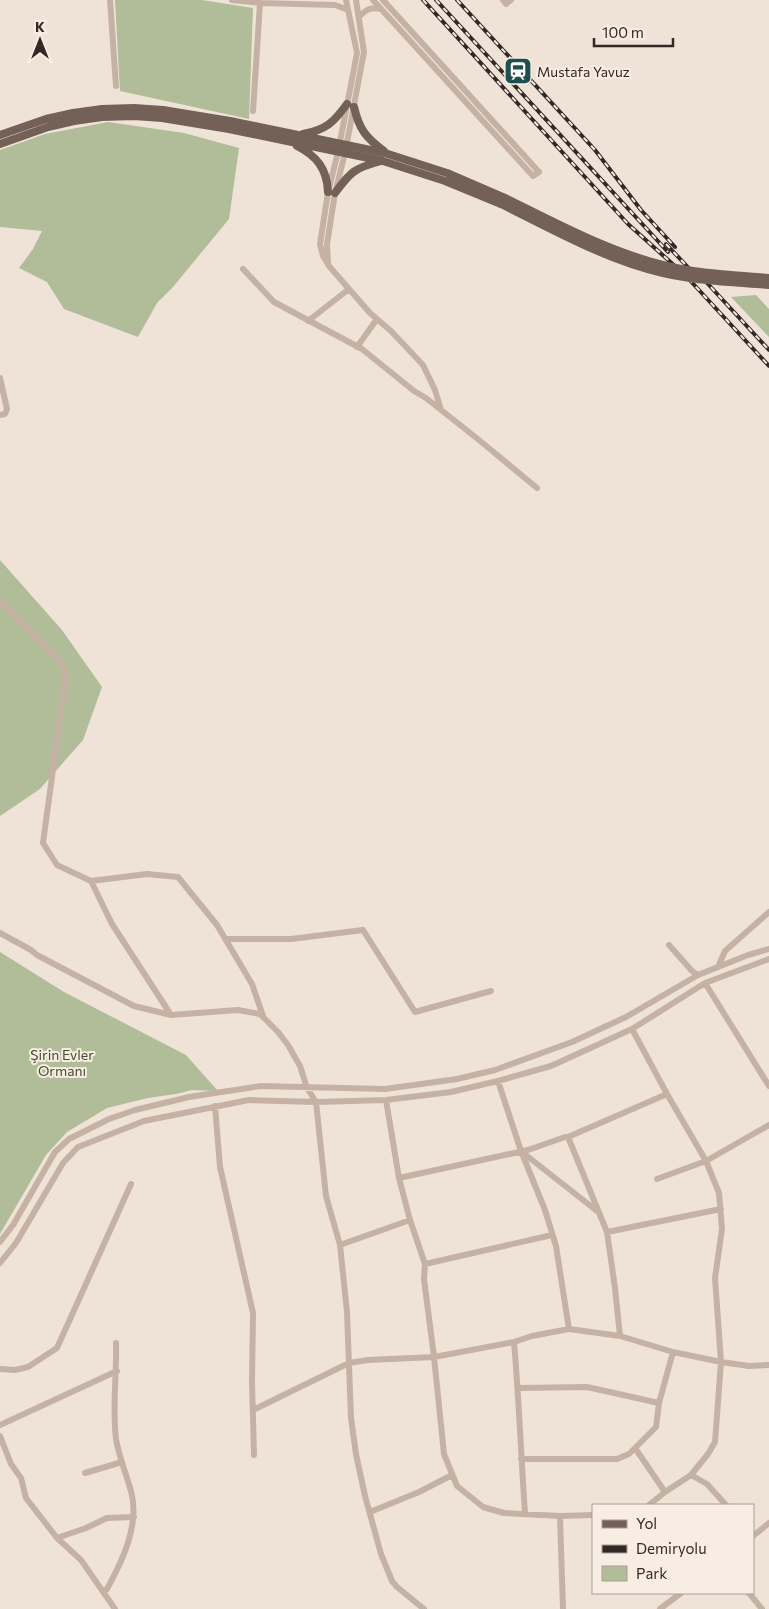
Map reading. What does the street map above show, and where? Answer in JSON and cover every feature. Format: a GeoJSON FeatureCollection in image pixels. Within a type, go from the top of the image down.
{"type":"FeatureCollection","features":[{"type":"Feature","properties":{"kind":"main road"},"geometry":{"type":"LineString","coordinates":[[298,135],[315,132],[328,126],[351,105],[361,130],[384,157]]}},
{"type":"Feature","properties":{"kind":"main road"},"geometry":{"type":"LineString","coordinates":[[0,135],[46,119],[73,113],[102,109],[134,108],[182,113],[298,135],[343,144],[384,157],[447,173],[586,246],[627,263],[686,278],[769,285]]}},
{"type":"Feature","properties":{"kind":"main road"},"geometry":{"type":"LineString","coordinates":[[0,144],[48,127],[74,121],[102,117],[134,116],[162,118],[210,126],[341,153],[384,157]]}},
{"type":"Feature","properties":{"kind":"main road"},"geometry":{"type":"LineString","coordinates":[[286,141],[308,152],[319,163],[332,192],[357,168],[384,157]]}},
{"type":"Feature","properties":{"kind":"main road"},"geometry":{"type":"LineString","coordinates":[[503,201],[630,256],[687,270],[769,278]]}},
{"type":"Feature","properties":{"kind":"street"},"geometry":{"type":"LineString","coordinates":[[110,0],[116,86]]}},
{"type":"Feature","properties":{"kind":"street"},"geometry":{"type":"LineString","coordinates":[[232,0],[260,3],[330,2],[348,10]]}},
{"type":"Feature","properties":{"kind":"street"},"geometry":{"type":"LineString","coordinates":[[346,0],[357,52],[351,105]]}},
{"type":"Feature","properties":{"kind":"street"},"geometry":{"type":"LineString","coordinates":[[356,0],[364,52],[332,192],[327,244],[328,266],[423,365],[435,390],[441,410]]}},
{"type":"Feature","properties":{"kind":"street"},"geometry":{"type":"LineString","coordinates":[[373,0],[533,176],[539,172],[383,0]]}},
{"type":"Feature","properties":{"kind":"street"},"geometry":{"type":"LineString","coordinates":[[253,111],[260,3]]}},
{"type":"Feature","properties":{"kind":"street"},"geometry":{"type":"LineString","coordinates":[[359,17],[365,10],[372,8],[381,9]]}},
{"type":"Feature","properties":{"kind":"street"},"geometry":{"type":"LineString","coordinates":[[243,269],[274,302],[357,347],[441,410],[537,488]]}},
{"type":"Feature","properties":{"kind":"street"},"geometry":{"type":"LineString","coordinates":[[308,321],[349,289]]}},
{"type":"Feature","properties":{"kind":"street"},"geometry":{"type":"LineString","coordinates":[[357,347],[377,319]]}},
{"type":"Feature","properties":{"kind":"street"},"geometry":{"type":"LineString","coordinates":[[0,378],[7,409],[5,414],[0,415]]}},
{"type":"Feature","properties":{"kind":"street"},"geometry":{"type":"LineString","coordinates":[[0,600],[56,657],[62,664],[66,674],[42,843],[57,865],[91,881],[147,874],[178,877],[217,925],[252,984],[263,1016]]}},
{"type":"Feature","properties":{"kind":"street"},"geometry":{"type":"LineString","coordinates":[[91,881],[112,924],[171,1015]]}},
{"type":"Feature","properties":{"kind":"street"},"geometry":{"type":"LineString","coordinates":[[718,967],[724,951],[769,912]]}},
{"type":"Feature","properties":{"kind":"street"},"geometry":{"type":"LineString","coordinates":[[225,939],[291,939],[363,930],[414,1012],[491,990]]}},
{"type":"Feature","properties":{"kind":"street"},"geometry":{"type":"LineString","coordinates":[[0,933],[134,1006],[171,1015],[238,1010],[260,1014],[288,1045],[300,1066],[307,1088],[316,1102],[326,1196],[340,1245],[347,1312],[351,1418],[358,1462],[370,1512],[381,1554],[392,1581],[424,1609]]}},
{"type":"Feature","properties":{"kind":"street"},"geometry":{"type":"LineString","coordinates":[[669,945],[692,971],[698,975]]}},
{"type":"Feature","properties":{"kind":"street"},"geometry":{"type":"LineString","coordinates":[[0,1242],[14,1225],[54,1152],[68,1139],[93,1126],[135,1110],[189,1097],[261,1086],[385,1089],[457,1079],[495,1070],[572,1042],[626,1017],[698,975],[769,949]]}},
{"type":"Feature","properties":{"kind":"street"},"geometry":{"type":"LineString","coordinates":[[0,1263],[16,1243],[63,1163],[78,1147],[144,1121],[249,1100],[316,1102],[386,1100],[451,1092],[498,1081],[551,1066],[632,1029],[705,983],[769,959]]}},
{"type":"Feature","properties":{"kind":"street"},"geometry":{"type":"LineString","coordinates":[[705,983],[769,1086]]}},
{"type":"Feature","properties":{"kind":"street"},"geometry":{"type":"LineString","coordinates":[[632,1029],[706,1161],[718,1193],[722,1229],[715,1278],[721,1362],[715,1442],[708,1454],[690,1475],[650,1504]]}},
{"type":"Feature","properties":{"kind":"street"},"geometry":{"type":"LineString","coordinates":[[498,1081],[521,1151],[545,1210],[559,1259],[569,1329]]}},
{"type":"Feature","properties":{"kind":"street"},"geometry":{"type":"LineString","coordinates":[[399,1178],[521,1151],[568,1137],[667,1094]]}},
{"type":"Feature","properties":{"kind":"street"},"geometry":{"type":"LineString","coordinates":[[386,1100],[399,1178],[410,1220],[425,1264],[424,1279],[444,1454],[452,1476],[457,1486],[483,1507],[504,1513],[560,1516],[592,1515]]}},
{"type":"Feature","properties":{"kind":"street"},"geometry":{"type":"LineString","coordinates":[[215,1106],[220,1167],[254,1313],[254,1455]]}},
{"type":"Feature","properties":{"kind":"street"},"geometry":{"type":"LineString","coordinates":[[657,1180],[706,1161],[769,1125]]}},
{"type":"Feature","properties":{"kind":"street"},"geometry":{"type":"LineString","coordinates":[[568,1137],[607,1232],[616,1288],[620,1336]]}},
{"type":"Feature","properties":{"kind":"street"},"geometry":{"type":"LineString","coordinates":[[521,1151],[598,1212]]}},
{"type":"Feature","properties":{"kind":"street"},"geometry":{"type":"LineString","coordinates":[[0,1369],[16,1370],[28,1367],[57,1348],[131,1184]]}},
{"type":"Feature","properties":{"kind":"street"},"geometry":{"type":"LineString","coordinates":[[607,1232],[721,1209]]}},
{"type":"Feature","properties":{"kind":"street"},"geometry":{"type":"LineString","coordinates":[[340,1245],[410,1220]]}},
{"type":"Feature","properties":{"kind":"street"},"geometry":{"type":"LineString","coordinates":[[425,1264],[552,1235]]}},
{"type":"Feature","properties":{"kind":"street"},"geometry":{"type":"LineString","coordinates":[[253,1410],[349,1363],[368,1360],[434,1357],[514,1342],[532,1336],[569,1329],[620,1336],[673,1352],[721,1362],[749,1366],[769,1364]]}},
{"type":"Feature","properties":{"kind":"street"},"geometry":{"type":"LineString","coordinates":[[514,1342],[525,1513]]}},
{"type":"Feature","properties":{"kind":"street"},"geometry":{"type":"LineString","coordinates":[[102,1591],[107,1589],[116,1573],[131,1532],[134,1517],[132,1493],[116,1439],[114,1396],[117,1371],[116,1343]]}},
{"type":"Feature","properties":{"kind":"street"},"geometry":{"type":"LineString","coordinates":[[521,1459],[616,1459],[629,1454],[656,1427],[659,1403],[673,1352]]}},
{"type":"Feature","properties":{"kind":"street"},"geometry":{"type":"LineString","coordinates":[[0,1425],[117,1371]]}},
{"type":"Feature","properties":{"kind":"street"},"geometry":{"type":"LineString","coordinates":[[518,1388],[587,1387],[659,1403]]}},
{"type":"Feature","properties":{"kind":"street"},"geometry":{"type":"LineString","coordinates":[[0,1436],[11,1464],[21,1478],[26,1498],[57,1538],[81,1560],[115,1609]]}},
{"type":"Feature","properties":{"kind":"street"},"geometry":{"type":"LineString","coordinates":[[635,1448],[665,1492]]}},
{"type":"Feature","properties":{"kind":"street"},"geometry":{"type":"LineString","coordinates":[[85,1473],[122,1462]]}},
{"type":"Feature","properties":{"kind":"street"},"geometry":{"type":"LineString","coordinates":[[690,1475],[707,1484],[725,1504]]}},
{"type":"Feature","properties":{"kind":"street"},"geometry":{"type":"LineString","coordinates":[[370,1512],[452,1476]]}},
{"type":"Feature","properties":{"kind":"street"},"geometry":{"type":"LineString","coordinates":[[560,1516],[563,1609]]}},
{"type":"Feature","properties":{"kind":"street"},"geometry":{"type":"LineString","coordinates":[[57,1538],[107,1518],[134,1517]]}},
{"type":"Feature","properties":{"kind":"street"},"geometry":{"type":"LineString","coordinates":[[754,1534],[769,1523]]}},
{"type":"Feature","properties":{"kind":"street"},"geometry":{"type":"LineString","coordinates":[[660,1609],[680,1594]]}},
{"type":"Feature","properties":{"kind":"street"},"geometry":{"type":"LineString","coordinates":[[750,1594],[762,1609]]}},
{"type":"Feature","properties":{"kind":"green space"},"geometry":{"type":"Polygon","coordinates":[[[115,0],[202,0],[253,8],[249,119],[120,91],[115,0]]]}},
{"type":"Feature","properties":{"kind":"green space"},"geometry":{"type":"Polygon","coordinates":[[[108,122],[184,133],[239,148],[229,219],[173,287],[157,303],[138,337],[64,309],[47,282],[19,268],[33,249],[42,231],[0,227],[0,150],[45,134],[108,122]]]}},
{"type":"Feature","properties":{"kind":"green space"},"geometry":{"type":"Polygon","coordinates":[[[756,295],[769,309],[769,337],[731,297],[756,295]]]}},
{"type":"Feature","properties":{"kind":"green space"},"geometry":{"type":"Polygon","coordinates":[[[0,560],[62,630],[102,687],[83,740],[40,789],[0,816],[0,560]]]}},
{"type":"Feature","properties":{"kind":"green space","name":"Şirin Evler Ormanı"},"geometry":{"type":"Polygon","coordinates":[[[0,952],[64,992],[186,1055],[218,1091],[192,1090],[107,1108],[67,1132],[46,1155],[0,1234],[0,952]]]}},
{"type":"Feature","properties":{"kind":"railway"},"geometry":{"type":"LineString","coordinates":[[423,0],[628,224],[686,276],[769,366]]}},
{"type":"Feature","properties":{"kind":"railway"},"geometry":{"type":"LineString","coordinates":[[436,0],[668,252]]}},
{"type":"Feature","properties":{"kind":"railway"},"geometry":{"type":"LineString","coordinates":[[457,0],[595,150],[641,210],[675,247]]}},
{"type":"Feature","properties":{"kind":"railway"},"geometry":{"type":"LineString","coordinates":[[666,244],[699,279]]}},
{"type":"Feature","properties":{"kind":"railway"},"geometry":{"type":"LineString","coordinates":[[696,271],[769,350]]}},
{"type":"Feature","properties":{"kind":"place","name":"Mustafa Yavuz"},"geometry":{"type":"Point","coordinates":[518,71]}}]}
